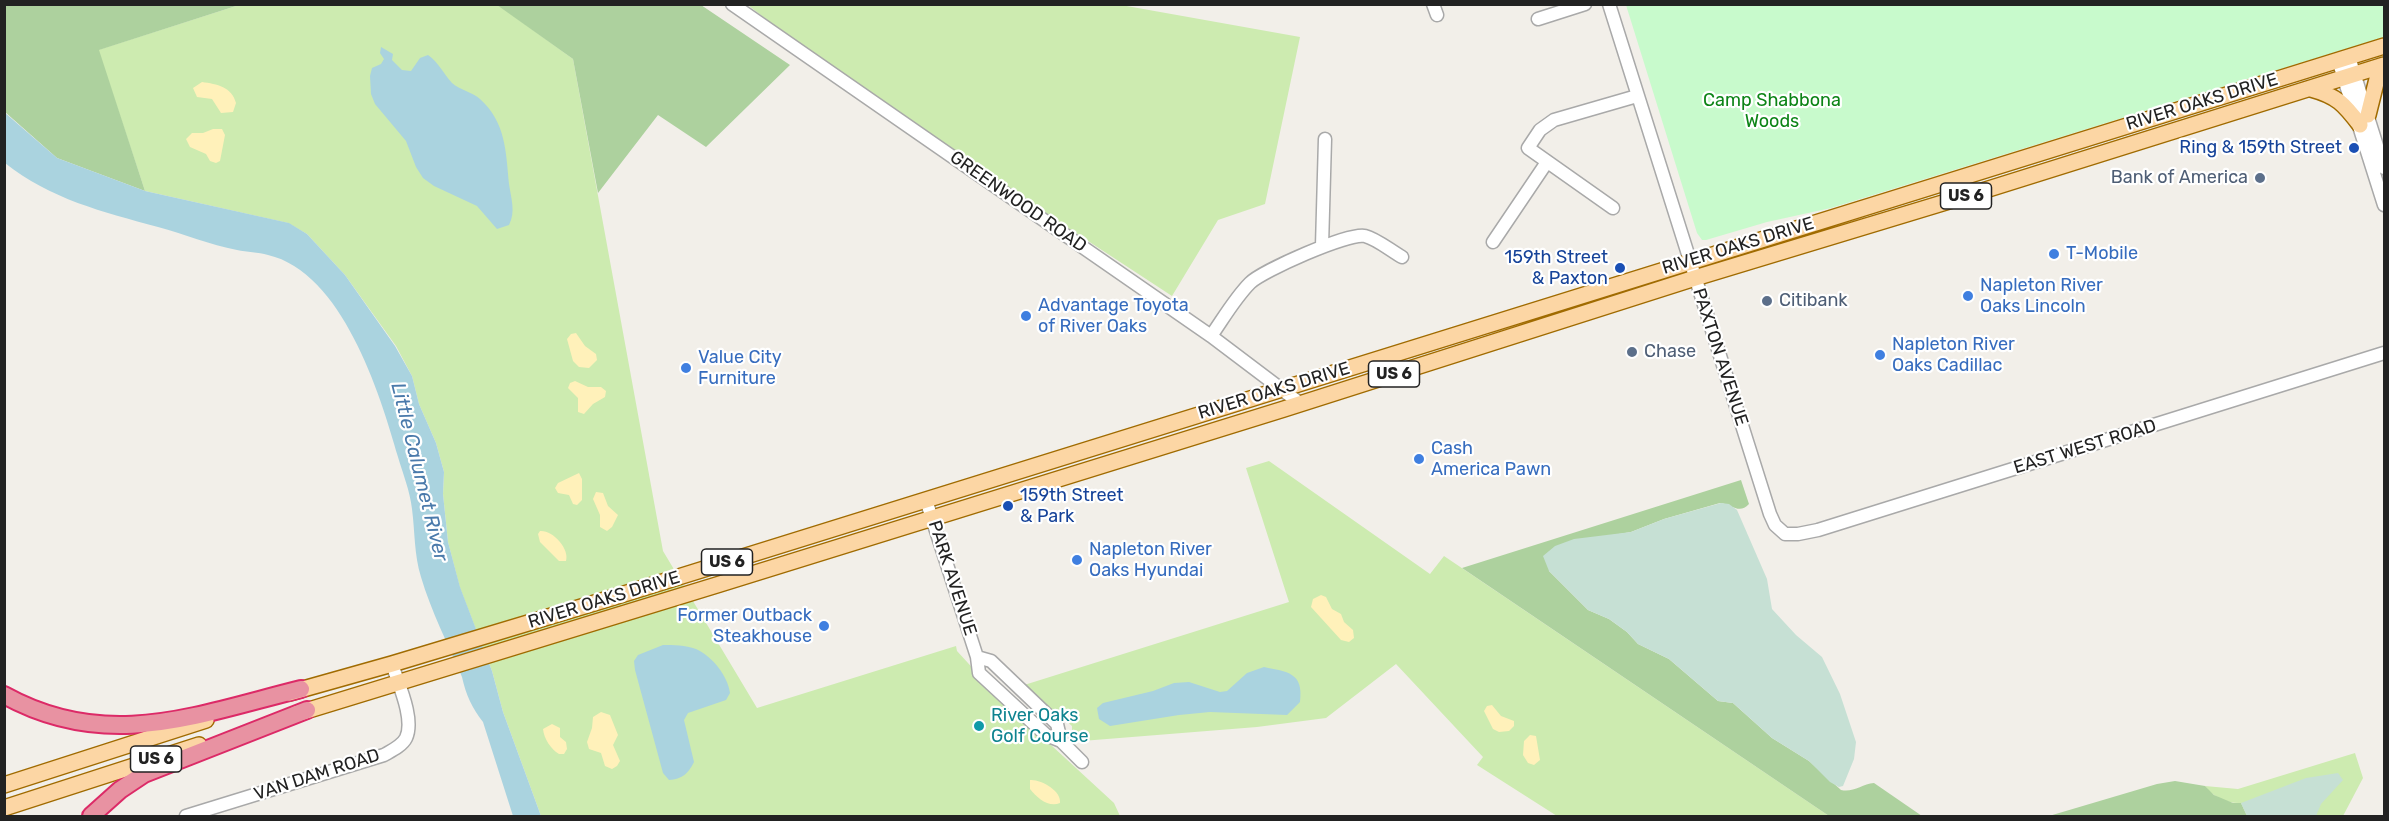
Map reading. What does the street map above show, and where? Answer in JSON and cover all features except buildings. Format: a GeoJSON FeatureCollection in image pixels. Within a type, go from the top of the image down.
{"type":"FeatureCollection","features":[{"type":"Feature","properties":{"kind":"highway"},"geometry":{"type":"LineString","coordinates":[[4,695],[42,714],[66,720],[98,725],[139,725],[193,716],[301,689]]}},
{"type":"Feature","properties":{"kind":"highway"},"geometry":{"type":"LineString","coordinates":[[91,816],[120,790],[144,774],[307,710]]}},
{"type":"Feature","properties":{"kind":"main road","name":"RIVER OAKS DRIVE"},"geometry":{"type":"LineString","coordinates":[[301,689],[527,624],[1690,260],[2385,46]]}},
{"type":"Feature","properties":{"kind":"main road","name":"RIVER OAKS DRIVE"},"geometry":{"type":"LineString","coordinates":[[307,710],[1301,404],[1695,278],[2349,76],[2385,67]]}},
{"type":"Feature","properties":{"kind":"main road"},"geometry":{"type":"LineString","coordinates":[[2311,89],[2330,94],[2364,120],[2377,79],[2385,67]]}},
{"type":"Feature","properties":{"kind":"main road","name":"US 6"},"geometry":{"type":"LineString","coordinates":[[4,785],[301,689]]}},
{"type":"Feature","properties":{"kind":"main road","name":"US 6"},"geometry":{"type":"LineString","coordinates":[[4,808],[307,710]]}},
{"type":"Feature","properties":{"kind":"street","name":"GREENWOOD ROAD"},"geometry":{"type":"LineString","coordinates":[[732,4],[1211,336],[1301,404]]}},
{"type":"Feature","properties":{"kind":"street"},"geometry":{"type":"LineString","coordinates":[[1538,19],[1585,4]]}},
{"type":"Feature","properties":{"kind":"street","name":"PAXTON AVENUE"},"geometry":{"type":"LineString","coordinates":[[1609,4],[1770,514],[1775,525],[1785,534]]}},
{"type":"Feature","properties":{"kind":"street"},"geometry":{"type":"LineString","coordinates":[[2344,58],[2364,120],[2385,168]]}},
{"type":"Feature","properties":{"kind":"street"},"geometry":{"type":"LineString","coordinates":[[1613,208],[1528,148],[1540,130],[1554,120],[1637,96]]}},
{"type":"Feature","properties":{"kind":"street"},"geometry":{"type":"LineString","coordinates":[[2364,120],[2385,205]]}},
{"type":"Feature","properties":{"kind":"street"},"geometry":{"type":"LineString","coordinates":[[1322,246],[1325,139]]}},
{"type":"Feature","properties":{"kind":"street"},"geometry":{"type":"LineString","coordinates":[[1493,242],[1547,162]]}},
{"type":"Feature","properties":{"kind":"street"},"geometry":{"type":"LineString","coordinates":[[1211,336],[1250,283],[1270,270],[1322,246],[1348,237],[1365,236],[1402,257]]}},
{"type":"Feature","properties":{"kind":"street","name":"EAST WEST ROAD"},"geometry":{"type":"LineString","coordinates":[[1785,534],[1818,530],[2385,353]]}},
{"type":"Feature","properties":{"kind":"street","name":"PARK AVENUE"},"geometry":{"type":"LineString","coordinates":[[926,500],[977,657],[978,673],[1046,735],[1061,741],[1082,762]]}},
{"type":"Feature","properties":{"kind":"street","name":"VAN DAM ROAD"},"geometry":{"type":"LineString","coordinates":[[186,816],[384,755],[397,747],[406,738],[408,724],[406,707],[392,664]]}},
{"type":"Feature","properties":{"kind":"green space","name":"River Oaks Golf Course"},"geometry":{"type":"Polygon","coordinates":[[[497,4],[573,59],[663,551],[757,708],[956,646],[957,651],[1001,699],[1114,803],[1120,816],[541,816],[503,712],[492,671],[460,588],[448,542],[443,494],[444,472],[436,443],[419,404],[412,376],[396,346],[345,275],[307,234],[288,223],[145,191],[98,50],[239,5],[497,4]]]}},
{"type":"Feature","properties":{"kind":"green space","name":"Camp Shabbona Woods"},"geometry":{"type":"Polygon","coordinates":[[[2384,4],[2384,37],[1831,208],[1767,222],[1706,240],[1702,240],[1697,233],[1626,5],[2384,4]]]}},
{"type":"Feature","properties":{"kind":"green space"},"geometry":{"type":"Polygon","coordinates":[[[4,5],[239,5],[99,50],[145,191],[57,158],[5,112],[4,5]]]}},
{"type":"Feature","properties":{"kind":"green space"},"geometry":{"type":"Polygon","coordinates":[[[497,5],[701,5],[790,65],[706,147],[658,115],[598,193],[573,59],[497,5]]]}},
{"type":"Feature","properties":{"kind":"green space"},"geometry":{"type":"Polygon","coordinates":[[[748,5],[1121,5],[1300,37],[1265,204],[1218,220],[1172,296],[1030,203],[786,35],[748,5]]]}},
{"type":"Feature","properties":{"kind":"green space","name":"River Oaks Golf Course"},"geometry":{"type":"Polygon","coordinates":[[[1269,461],[1430,574],[1444,556],[1829,816],[1557,816],[1477,765],[1483,757],[1396,664],[1326,718],[1257,727],[1082,741],[1072,732],[1072,726],[1057,713],[1052,715],[1021,686],[1289,602],[1246,468],[1269,461]]]}},
{"type":"Feature","properties":{"kind":"green space"},"geometry":{"type":"Polygon","coordinates":[[[1741,480],[1749,504],[1742,509],[1720,503],[1664,519],[1631,532],[1607,536],[1549,571],[1588,610],[1609,619],[1627,632],[1638,644],[1669,659],[1718,701],[1733,703],[1772,738],[1809,761],[1841,790],[1850,790],[1874,783],[1922,816],[1829,816],[1462,568],[1741,480]]]}},
{"type":"Feature","properties":{"kind":"green space"},"geometry":{"type":"Polygon","coordinates":[[[1721,503],[1729,504],[1737,510],[1767,579],[1772,609],[1796,635],[1822,657],[1840,694],[1856,742],[1854,759],[1843,786],[1839,787],[1830,782],[1809,761],[1772,738],[1733,703],[1718,701],[1669,659],[1638,644],[1627,632],[1609,619],[1588,610],[1549,571],[1543,556],[1555,546],[1574,539],[1631,532],[1664,519],[1721,503]]]}},
{"type":"Feature","properties":{"kind":"green space"},"geometry":{"type":"Polygon","coordinates":[[[2355,753],[2363,778],[2343,816],[2247,816],[2241,803],[2220,799],[2205,786],[2238,789],[2355,753]]]}},
{"type":"Feature","properties":{"kind":"green space"},"geometry":{"type":"Polygon","coordinates":[[[2338,773],[2343,780],[2321,804],[2316,816],[2247,816],[2241,803],[2306,778],[2338,773]]]}},
{"type":"Feature","properties":{"kind":"green space"},"geometry":{"type":"Polygon","coordinates":[[[2175,781],[2205,786],[2214,795],[2233,803],[2241,803],[2247,816],[2049,816],[2157,784],[2175,781]]]}},
{"type":"Feature","properties":{"kind":"sand"},"geometry":{"type":"Polygon","coordinates":[[[202,82],[218,85],[231,93],[236,103],[233,112],[221,113],[212,99],[197,97],[193,88],[202,82]]]}},
{"type":"Feature","properties":{"kind":"sand"},"geometry":{"type":"Polygon","coordinates":[[[213,129],[222,129],[225,135],[220,161],[216,163],[210,161],[206,154],[190,147],[186,139],[192,133],[203,133],[213,129]]]}},
{"type":"Feature","properties":{"kind":"sand"},"geometry":{"type":"Polygon","coordinates":[[[576,333],[585,346],[596,354],[597,360],[589,368],[579,367],[573,361],[567,339],[571,334],[576,333]]]}},
{"type":"Feature","properties":{"kind":"sand"},"geometry":{"type":"Polygon","coordinates":[[[575,381],[588,387],[601,387],[606,391],[605,397],[593,404],[584,414],[578,412],[578,398],[568,388],[570,383],[575,381]]]}},
{"type":"Feature","properties":{"kind":"sand"},"geometry":{"type":"Polygon","coordinates":[[[579,473],[582,479],[582,500],[577,505],[573,504],[569,495],[558,493],[555,488],[558,483],[579,473]]]}},
{"type":"Feature","properties":{"kind":"sand"},"geometry":{"type":"Polygon","coordinates":[[[596,492],[603,493],[608,506],[618,515],[612,527],[607,531],[600,527],[600,515],[593,499],[596,492]]]}},
{"type":"Feature","properties":{"kind":"sand"},"geometry":{"type":"Polygon","coordinates":[[[540,531],[550,534],[559,541],[567,556],[566,561],[559,561],[540,542],[538,534],[540,531]]]}},
{"type":"Feature","properties":{"kind":"sand"},"geometry":{"type":"Polygon","coordinates":[[[1321,595],[1326,597],[1332,609],[1341,614],[1344,622],[1353,630],[1354,638],[1349,642],[1341,640],[1311,607],[1313,599],[1321,595]]]}},
{"type":"Feature","properties":{"kind":"sand"},"geometry":{"type":"Polygon","coordinates":[[[1492,705],[1501,716],[1514,721],[1514,726],[1509,731],[1499,732],[1493,729],[1484,711],[1487,706],[1492,705]]]}},
{"type":"Feature","properties":{"kind":"sand"},"geometry":{"type":"Polygon","coordinates":[[[601,712],[610,715],[618,735],[613,745],[620,761],[612,769],[605,766],[601,753],[589,749],[587,742],[593,717],[601,712]]]}},
{"type":"Feature","properties":{"kind":"sand"},"geometry":{"type":"Polygon","coordinates":[[[552,724],[560,728],[560,737],[566,742],[567,749],[564,754],[559,754],[553,749],[545,736],[543,729],[552,724]]]}},
{"type":"Feature","properties":{"kind":"sand"},"geometry":{"type":"Polygon","coordinates":[[[1530,735],[1536,736],[1540,760],[1534,765],[1528,763],[1523,755],[1524,741],[1530,735]]]}},
{"type":"Feature","properties":{"kind":"sand"},"geometry":{"type":"Polygon","coordinates":[[[1030,780],[1040,781],[1054,790],[1058,794],[1060,803],[1052,804],[1040,799],[1030,789],[1030,780]]]}},
{"type":"Feature","properties":{"kind":"water"},"geometry":{"type":"Polygon","coordinates":[[[381,47],[393,54],[392,60],[402,70],[411,71],[420,58],[428,55],[452,83],[480,99],[489,108],[503,138],[512,205],[509,225],[497,229],[477,206],[434,186],[423,178],[406,141],[375,104],[371,94],[372,68],[381,64],[384,59],[380,53],[381,47]]]}},
{"type":"Feature","properties":{"kind":"water","name":"Little Calumet River"},"geometry":{"type":"Polygon","coordinates":[[[4,112],[57,158],[145,191],[289,223],[307,234],[345,275],[395,346],[412,376],[419,404],[436,443],[444,472],[443,494],[448,542],[460,587],[492,671],[503,712],[541,816],[513,816],[483,722],[468,695],[425,590],[416,551],[410,496],[380,401],[354,338],[337,310],[317,285],[294,266],[268,255],[217,245],[97,210],[40,186],[5,163],[4,112]]]}},
{"type":"Feature","properties":{"kind":"water"},"geometry":{"type":"Polygon","coordinates":[[[663,645],[688,647],[702,652],[723,673],[730,693],[726,700],[688,713],[684,720],[694,762],[684,775],[669,780],[663,773],[634,661],[638,655],[663,645]]]}},
{"type":"Feature","properties":{"kind":"water"},"geometry":{"type":"Polygon","coordinates":[[[1264,667],[1287,672],[1296,679],[1299,685],[1300,702],[1287,715],[1210,712],[1110,726],[1099,719],[1097,708],[1103,703],[1153,691],[1174,683],[1189,682],[1220,692],[1227,691],[1247,673],[1264,667]]]}},
{"type":"Feature","properties":{"kind":"place","name":"Ring & 159th Street"},"geometry":{"type":"Point","coordinates":[2354,148]}},
{"type":"Feature","properties":{"kind":"place","name":"Bank of America"},"geometry":{"type":"Point","coordinates":[2260,178]}},
{"type":"Feature","properties":{"kind":"place","name":"T-Mobile"},"geometry":{"type":"Point","coordinates":[2054,254]}},
{"type":"Feature","properties":{"kind":"place","name":"159th Street & Paxton"},"geometry":{"type":"Point","coordinates":[1620,268]}},
{"type":"Feature","properties":{"kind":"place","name":"Napleton River Oaks Lincoln"},"geometry":{"type":"Point","coordinates":[1968,296]}},
{"type":"Feature","properties":{"kind":"place","name":"Citibank"},"geometry":{"type":"Point","coordinates":[1767,301]}},
{"type":"Feature","properties":{"kind":"place","name":"Advantage Toyota of River Oaks"},"geometry":{"type":"Point","coordinates":[1026,316]}},
{"type":"Feature","properties":{"kind":"place","name":"Chase"},"geometry":{"type":"Point","coordinates":[1632,352]}},
{"type":"Feature","properties":{"kind":"place","name":"Napleton River Oaks Cadillac"},"geometry":{"type":"Point","coordinates":[1880,355]}},
{"type":"Feature","properties":{"kind":"place","name":"Value City Furniture"},"geometry":{"type":"Point","coordinates":[686,368]}},
{"type":"Feature","properties":{"kind":"place","name":"Cash America Pawn"},"geometry":{"type":"Point","coordinates":[1419,459]}},
{"type":"Feature","properties":{"kind":"place","name":"159th Street & Park"},"geometry":{"type":"Point","coordinates":[1008,506]}},
{"type":"Feature","properties":{"kind":"place","name":"Napleton River Oaks Hyundai"},"geometry":{"type":"Point","coordinates":[1077,560]}},
{"type":"Feature","properties":{"kind":"place","name":"Former Outback Steakhouse"},"geometry":{"type":"Point","coordinates":[824,626]}},
{"type":"Feature","properties":{"kind":"place","name":"River Oaks Golf Course"},"geometry":{"type":"Point","coordinates":[979,726]}}]}
